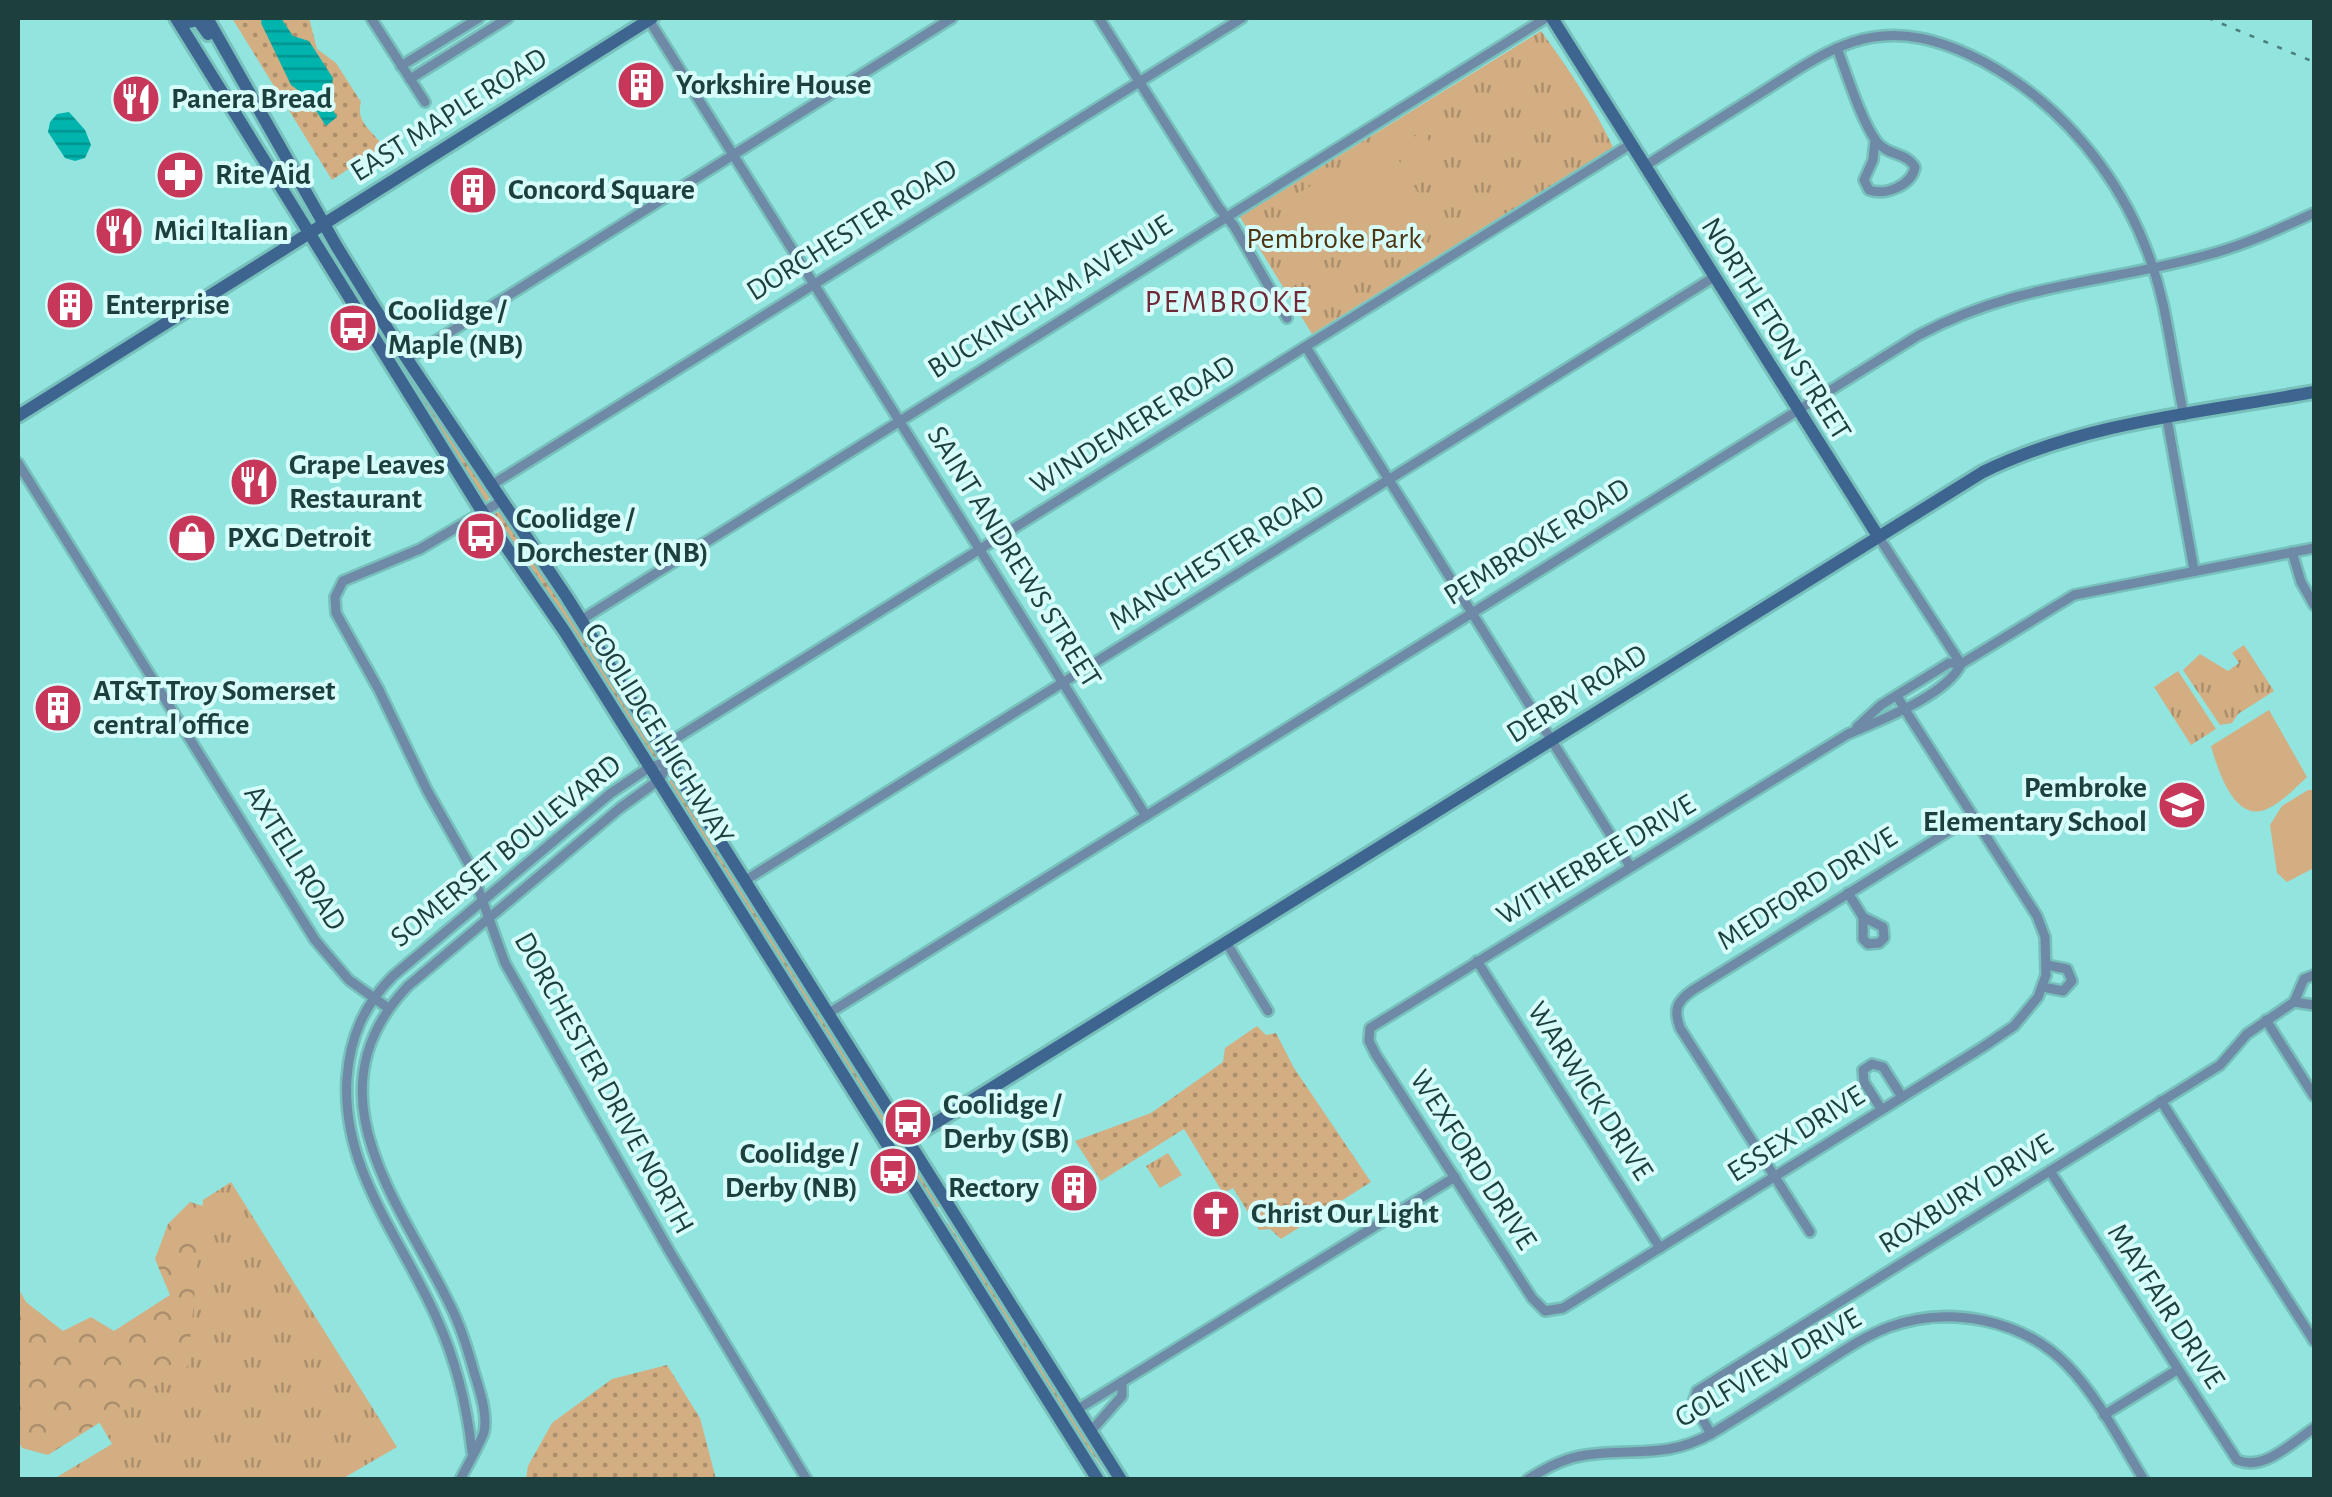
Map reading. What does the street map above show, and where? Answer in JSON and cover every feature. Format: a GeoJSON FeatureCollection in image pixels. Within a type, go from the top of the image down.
{"type":"FeatureCollection","features":[{"type":"Feature","properties":{"kind":"main road","name":"COOLIDGE HIGHWAY"},"geometry":{"type":"LineString","coordinates":[[207,18],[395,341],[581,620],[1122,1480]]}},
{"type":"Feature","properties":{"kind":"main road","name":"NORTH ETON STREET"},"geometry":{"type":"LineString","coordinates":[[1549,18],[1878,536]]}},
{"type":"Feature","properties":{"kind":"main road","name":"EAST MAPLE ROAD"},"geometry":{"type":"LineString","coordinates":[[18,416],[650,19]]}},
{"type":"Feature","properties":{"kind":"main road","name":"COOLIDGE HIGHWAY"},"geometry":{"type":"LineString","coordinates":[[178,21],[380,350],[483,513],[566,632],[1098,1480]]}},
{"type":"Feature","properties":{"kind":"main road"},"geometry":{"type":"LineString","coordinates":[[178,21],[201,22],[234,78],[244,85]]}},
{"type":"Feature","properties":{"kind":"main road"},"geometry":{"type":"LineString","coordinates":[[380,350],[395,341]]}},
{"type":"Feature","properties":{"kind":"main road","name":"DERBY ROAD"},"geometry":{"type":"LineString","coordinates":[[908,1140],[1961,485],[2018,456],[2077,436],[2314,392]]}},
{"type":"Feature","properties":{"kind":"main road"},"geometry":{"type":"LineString","coordinates":[[937,1222],[948,1214],[957,1216]]}},
{"type":"Feature","properties":{"kind":"street"},"geometry":{"type":"LineString","coordinates":[[371,18],[425,102]]}},
{"type":"Feature","properties":{"kind":"street"},"geometry":{"type":"LineString","coordinates":[[402,66],[479,18]]}},
{"type":"Feature","properties":{"kind":"street"},"geometry":{"type":"LineString","coordinates":[[410,79],[508,18]]}},
{"type":"Feature","properties":{"kind":"street"},"geometry":{"type":"LineString","coordinates":[[407,358],[952,18]]}},
{"type":"Feature","properties":{"kind":"street"},"geometry":{"type":"LineString","coordinates":[[1099,18],[1287,318]]}},
{"type":"Feature","properties":{"kind":"street","name":"DORCHESTER ROAD"},"geometry":{"type":"LineString","coordinates":[[490,486],[1242,18]]}},
{"type":"Feature","properties":{"kind":"street","name":"BUCKINGHAM AVENUE"},"geometry":{"type":"LineString","coordinates":[[581,620],[1549,18]]}},
{"type":"Feature","properties":{"kind":"street","name":"SAINT ANDREWS STREET"},"geometry":{"type":"LineString","coordinates":[[650,19],[1146,816]]}},
{"type":"Feature","properties":{"kind":"street"},"geometry":{"type":"LineString","coordinates":[[1645,166],[1836,48],[1879,36],[1930,39],[1964,52],[2022,86],[2070,127],[2107,173],[2130,210],[2163,303],[2184,416]]}},
{"type":"Feature","properties":{"kind":"street"},"geometry":{"type":"LineString","coordinates":[[1836,48],[1876,140],[1890,152],[1909,158],[1916,167],[1906,182],[1879,194],[1864,184],[1876,140]]}},
{"type":"Feature","properties":{"kind":"street","name":"WINDEMERE ROAD"},"geometry":{"type":"LineString","coordinates":[[662,747],[1631,144]]}},
{"type":"Feature","properties":{"kind":"street","name":"PEMBROKE ROAD"},"geometry":{"type":"LineString","coordinates":[[829,1013],[1919,334],[1975,308],[2039,288],[2231,248],[2314,213]]}},
{"type":"Feature","properties":{"kind":"street","name":"MANCHESTER ROAD"},"geometry":{"type":"LineString","coordinates":[[746,880],[1714,277]]}},
{"type":"Feature","properties":{"kind":"street"},"geometry":{"type":"LineString","coordinates":[[1306,347],[1630,866]]}},
{"type":"Feature","properties":{"kind":"street"},"geometry":{"type":"LineString","coordinates":[[2166,419],[2194,570]]}},
{"type":"Feature","properties":{"kind":"street","name":"AXTELL ROAD"},"geometry":{"type":"LineString","coordinates":[[18,463],[315,940],[336,968],[388,1008]]}},
{"type":"Feature","properties":{"kind":"street"},"geometry":{"type":"LineString","coordinates":[[483,513],[500,502]]}},
{"type":"Feature","properties":{"kind":"street","name":"DORCHESTER DRIVE NORTH"},"geometry":{"type":"LineString","coordinates":[[483,513],[420,549],[349,576],[337,591],[336,613],[465,855],[504,963],[807,1480]]}},
{"type":"Feature","properties":{"kind":"street","name":"NORTH ETON STREET"},"geometry":{"type":"LineString","coordinates":[[1878,536],[1961,664]]}},
{"type":"Feature","properties":{"kind":"street","name":"WITHERBEE DRIVE"},"geometry":{"type":"LineString","coordinates":[[1848,734],[1905,708],[1956,675],[1961,664],[2074,595],[2314,548]]}},
{"type":"Feature","properties":{"kind":"street"},"geometry":{"type":"LineString","coordinates":[[2292,552],[2300,582],[2314,605]]}},
{"type":"Feature","properties":{"kind":"street","name":"WITHERBEE DRIVE"},"geometry":{"type":"LineString","coordinates":[[1370,1028],[1848,734],[1896,696],[1949,663],[1961,664]]}},
{"type":"Feature","properties":{"kind":"street"},"geometry":{"type":"LineString","coordinates":[[1896,696],[2040,922],[2047,970],[2066,969],[2072,981],[2064,991],[2043,987]]}},
{"type":"Feature","properties":{"kind":"street","name":"SOMERSET BOULEVARD"},"geometry":{"type":"LineString","coordinates":[[472,1452],[462,1395],[446,1340],[363,1177],[348,1121],[352,1038],[374,998],[393,976],[611,793],[650,766],[670,761]]}},
{"type":"Feature","properties":{"kind":"street","name":"SOMERSET BOULEVARD"},"geometry":{"type":"LineString","coordinates":[[460,1480],[483,1436],[484,1424],[470,1355],[453,1310],[381,1177],[370,1146],[364,1093],[366,1054],[388,1008],[408,986],[620,808],[659,780],[670,761]]}},
{"type":"Feature","properties":{"kind":"street","name":"MEDFORD DRIVE"},"geometry":{"type":"LineString","coordinates":[[1775,1176],[1680,1028],[1675,1012],[1680,1000],[1973,816]]}},
{"type":"Feature","properties":{"kind":"street"},"geometry":{"type":"LineString","coordinates":[[1848,893],[1863,917]]}},
{"type":"Feature","properties":{"kind":"street"},"geometry":{"type":"LineString","coordinates":[[1226,942],[1268,1011]]}},
{"type":"Feature","properties":{"kind":"street","name":"WARWICK DRIVE"},"geometry":{"type":"LineString","coordinates":[[1477,961],[1660,1248]]}},
{"type":"Feature","properties":{"kind":"street","name":"ESSEX DRIVE"},"geometry":{"type":"LineString","coordinates":[[1550,1311],[1563,1308],[2014,1026],[2026,1015],[2043,987],[2047,970]]}},
{"type":"Feature","properties":{"kind":"street","name":"ROXBURY DRIVE"},"geometry":{"type":"LineString","coordinates":[[1711,1434],[1693,1403],[1698,1391],[2220,1065],[2247,1034],[2294,1002],[2304,979],[2314,975]]}},
{"type":"Feature","properties":{"kind":"street"},"geometry":{"type":"LineString","coordinates":[[2294,1002],[2314,1005]]}},
{"type":"Feature","properties":{"kind":"street"},"geometry":{"type":"LineString","coordinates":[[2266,1020],[2314,1096]]}},
{"type":"Feature","properties":{"kind":"street","name":"WEXFORD DRIVE"},"geometry":{"type":"LineString","coordinates":[[1370,1028],[1369,1041],[1376,1055],[1536,1304],[1550,1311]]}},
{"type":"Feature","properties":{"kind":"street"},"geometry":{"type":"LineString","coordinates":[[1882,1110],[1862,1079],[1868,1066],[1883,1068],[1902,1097]]}},
{"type":"Feature","properties":{"kind":"street"},"geometry":{"type":"LineString","coordinates":[[2161,1101],[2314,1342]]}},
{"type":"Feature","properties":{"kind":"street","name":"MAYFAIR DRIVE"},"geometry":{"type":"LineString","coordinates":[[2050,1171],[2232,1454],[2244,1464],[2260,1462],[2314,1428]]}},
{"type":"Feature","properties":{"kind":"street"},"geometry":{"type":"LineString","coordinates":[[1775,1176],[1810,1232]]}},
{"type":"Feature","properties":{"kind":"street"},"geometry":{"type":"LineString","coordinates":[[1078,1409],[1454,1177]]}},
{"type":"Feature","properties":{"kind":"street","name":"GOLFVIEW DRIVE"},"geometry":{"type":"LineString","coordinates":[[1527,1480],[1576,1457],[1669,1451],[1711,1434],[1878,1332],[1915,1320],[1945,1316],[1987,1321],[2033,1339],[2068,1366],[2144,1480]]}},
{"type":"Feature","properties":{"kind":"street"},"geometry":{"type":"LineString","coordinates":[[2104,1416],[2177,1370]]}},
{"type":"Feature","properties":{"kind":"street"},"geometry":{"type":"LineString","coordinates":[[1092,1431],[1122,1396],[1122,1384]]}},
{"type":"Feature","properties":{"kind":"green space"},"geometry":{"type":"Polygon","coordinates":[[[232,18],[309,18],[317,49],[336,63],[361,102],[363,121],[383,146],[332,180],[232,18]]]}},
{"type":"Feature","properties":{"kind":"green space","name":"Pembroke Park"},"geometry":{"type":"Polygon","coordinates":[[[1541,31],[1580,87],[1613,147],[1312,334],[1240,217],[1541,31]]]}},
{"type":"Feature","properties":{"kind":"green space"},"geometry":{"type":"Polygon","coordinates":[[[1441,120],[1459,149],[1445,158],[1427,129],[1441,120]]]}},
{"type":"Feature","properties":{"kind":"green space"},"geometry":{"type":"Polygon","coordinates":[[[1423,131],[1441,161],[1428,169],[1409,140],[1423,131]]]}},
{"type":"Feature","properties":{"kind":"green space"},"geometry":{"type":"Polygon","coordinates":[[[1376,145],[1391,147],[1437,225],[1395,243],[1377,246],[1345,238],[1299,193],[1376,145]]]}},
{"type":"Feature","properties":{"kind":"green space"},"geometry":{"type":"Polygon","coordinates":[[[395,353],[490,495],[488,501],[480,499],[390,355],[395,353]]]}},
{"type":"Feature","properties":{"kind":"green space"},"geometry":{"type":"Polygon","coordinates":[[[497,512],[555,589],[659,752],[657,758],[650,755],[549,597],[495,521],[493,516],[497,512]]]}},
{"type":"Feature","properties":{"kind":"green space"},"geometry":{"type":"Polygon","coordinates":[[[2244,645],[2274,691],[2238,714],[2232,723],[2220,725],[2183,670],[2200,654],[2228,671],[2239,663],[2232,653],[2244,645]]]}},
{"type":"Feature","properties":{"kind":"green space"},"geometry":{"type":"Polygon","coordinates":[[[2178,671],[2216,729],[2191,745],[2154,687],[2178,671]]]}},
{"type":"Feature","properties":{"kind":"green space"},"geometry":{"type":"Polygon","coordinates":[[[2269,710],[2307,777],[2274,806],[2251,811],[2227,789],[2211,746],[2269,710]]]}},
{"type":"Feature","properties":{"kind":"green space"},"geometry":{"type":"Polygon","coordinates":[[[675,779],[943,1204],[935,1209],[669,785],[675,779]]]}},
{"type":"Feature","properties":{"kind":"green space"},"geometry":{"type":"Polygon","coordinates":[[[2314,790],[2314,868],[2287,882],[2277,873],[2270,825],[2282,806],[2314,790]]]}},
{"type":"Feature","properties":{"kind":"green space"},"geometry":{"type":"Polygon","coordinates":[[[1257,1026],[1266,1035],[1276,1033],[1294,1068],[1371,1182],[1281,1239],[1270,1229],[1259,1230],[1233,1188],[1223,1193],[1184,1129],[1101,1181],[1075,1141],[1151,1113],[1223,1062],[1225,1048],[1257,1026]]]}},
{"type":"Feature","properties":{"kind":"green space"},"geometry":{"type":"Polygon","coordinates":[[[1168,1153],[1182,1175],[1160,1188],[1146,1166],[1168,1153]]]}},
{"type":"Feature","properties":{"kind":"green space"},"geometry":{"type":"Polygon","coordinates":[[[231,1182],[397,1447],[342,1479],[52,1480],[112,1444],[98,1420],[188,1366],[203,1200],[231,1182]]]}},
{"type":"Feature","properties":{"kind":"green space"},"geometry":{"type":"Polygon","coordinates":[[[190,1202],[206,1207],[198,1370],[131,1403],[48,1455],[22,1448],[18,1441],[18,1288],[26,1302],[63,1331],[91,1317],[114,1331],[170,1295],[155,1259],[168,1224],[190,1202]]]}},
{"type":"Feature","properties":{"kind":"green space"},"geometry":{"type":"Polygon","coordinates":[[[948,1223],[1012,1313],[1115,1479],[1111,1479],[1068,1421],[948,1223]]]}},
{"type":"Feature","properties":{"kind":"green space"},"geometry":{"type":"Polygon","coordinates":[[[307,1320],[326,1351],[308,1362],[289,1331],[307,1320]]]}},
{"type":"Feature","properties":{"kind":"green space"},"geometry":{"type":"Polygon","coordinates":[[[667,1365],[700,1418],[716,1479],[526,1479],[528,1466],[552,1423],[612,1379],[667,1365]]]}},
{"type":"Feature","properties":{"kind":"water"},"geometry":{"type":"Polygon","coordinates":[[[262,18],[281,18],[293,36],[309,41],[333,78],[330,105],[337,117],[326,126],[307,97],[291,85],[262,18]]]}},
{"type":"Feature","properties":{"kind":"water"},"geometry":{"type":"Polygon","coordinates":[[[69,112],[85,130],[91,145],[85,158],[75,161],[65,158],[48,132],[57,114],[69,112]]]}},
{"type":"Feature","properties":{"kind":"railway"},"geometry":{"type":"LineString","coordinates":[[2208,18],[2314,62]]}},
{"type":"Feature","properties":{"kind":"place","name":"Yorkshire House"},"geometry":{"type":"Point","coordinates":[641,85]}},
{"type":"Feature","properties":{"kind":"place","name":"Panera Bread"},"geometry":{"type":"Point","coordinates":[136,99]}},
{"type":"Feature","properties":{"kind":"place","name":"Rite Aid"},"geometry":{"type":"Point","coordinates":[180,175]}},
{"type":"Feature","properties":{"kind":"place","name":"Concord Square"},"geometry":{"type":"Point","coordinates":[473,190]}},
{"type":"Feature","properties":{"kind":"place","name":"Mici Italian"},"geometry":{"type":"Point","coordinates":[119,231]}},
{"type":"Feature","properties":{"kind":"place","name":"Enterprise"},"geometry":{"type":"Point","coordinates":[70,305]}},
{"type":"Feature","properties":{"kind":"place","name":"Coolidge / Maple (NB)"},"geometry":{"type":"Point","coordinates":[353,328]}},
{"type":"Feature","properties":{"kind":"place","name":"Grape Leaves Restaurant"},"geometry":{"type":"Point","coordinates":[254,482]}},
{"type":"Feature","properties":{"kind":"place","name":"Coolidge / Dorchester (NB)"},"geometry":{"type":"Point","coordinates":[481,536]}},
{"type":"Feature","properties":{"kind":"place","name":"PXG Detroit"},"geometry":{"type":"Point","coordinates":[192,538]}},
{"type":"Feature","properties":{"kind":"place","name":"AT&T Troy Somerset central office"},"geometry":{"type":"Point","coordinates":[58,708]}},
{"type":"Feature","properties":{"kind":"place","name":"Pembroke Elementary School"},"geometry":{"type":"Point","coordinates":[2182,805]}},
{"type":"Feature","properties":{"kind":"place","name":"Coolidge / Derby (SB)"},"geometry":{"type":"Point","coordinates":[908,1122]}},
{"type":"Feature","properties":{"kind":"place","name":"Coolidge / Derby (NB)"},"geometry":{"type":"Point","coordinates":[893,1171]}},
{"type":"Feature","properties":{"kind":"place","name":"Rectory"},"geometry":{"type":"Point","coordinates":[1074,1188]}},
{"type":"Feature","properties":{"kind":"place","name":"Christ Our Light"},"geometry":{"type":"Point","coordinates":[1216,1214]}},
{"type":"Feature","properties":{"kind":"district","name":"PEMBROKE"},"geometry":{"type":"Point","coordinates":[1227,302]}}]}
